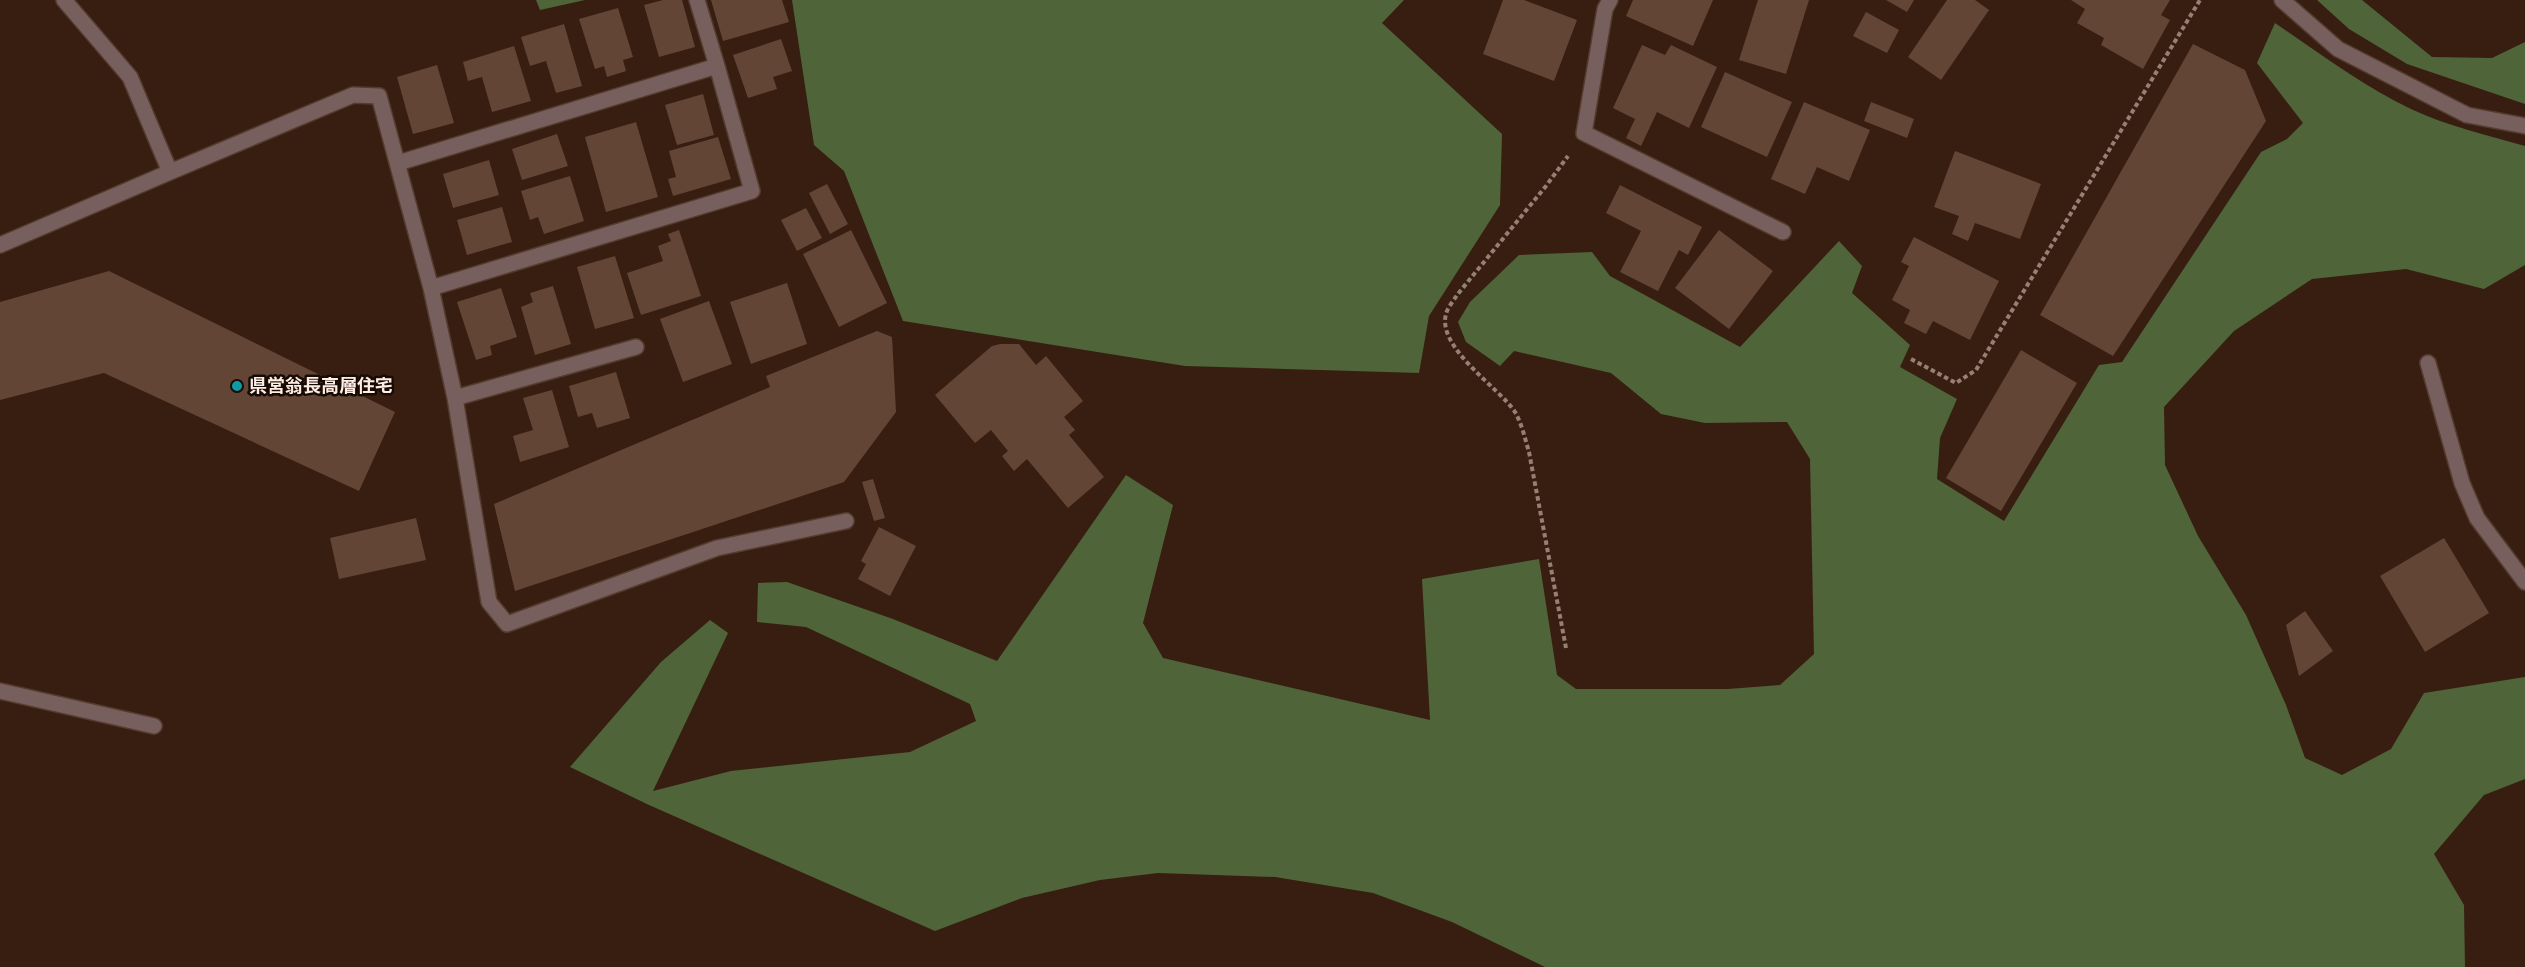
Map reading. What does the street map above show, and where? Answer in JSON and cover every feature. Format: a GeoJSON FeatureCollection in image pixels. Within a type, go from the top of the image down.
{"type":"FeatureCollection","features":[{"type":"Feature","properties":{"kind":"street"},"geometry":{"type":"LineString","coordinates":[[64,0],[130,77],[170,172]]}},
{"type":"Feature","properties":{"kind":"street"},"geometry":{"type":"LineString","coordinates":[[432,288],[752,191],[698,0]]}},
{"type":"Feature","properties":{"kind":"street"},"geometry":{"type":"LineString","coordinates":[[1610,0],[1605,9],[1584,133],[1783,232]]}},
{"type":"Feature","properties":{"kind":"street"},"geometry":{"type":"LineString","coordinates":[[2282,0],[2338,49],[2467,115],[2525,126]]}},
{"type":"Feature","properties":{"kind":"street"},"geometry":{"type":"LineString","coordinates":[[398,163],[717,66]]}},
{"type":"Feature","properties":{"kind":"street"},"geometry":{"type":"LineString","coordinates":[[0,245],[353,94],[379,96],[432,288],[455,398],[489,602],[507,624],[717,548],[846,520]]}},
{"type":"Feature","properties":{"kind":"street"},"geometry":{"type":"LineString","coordinates":[[455,398],[636,346]]}},
{"type":"Feature","properties":{"kind":"street"},"geometry":{"type":"LineString","coordinates":[[2428,363],[2462,483],[2477,518],[2525,582]]}},
{"type":"Feature","properties":{"kind":"street"},"geometry":{"type":"LineString","coordinates":[[0,691],[154,726]]}},
{"type":"Feature","properties":{"kind":"path"},"geometry":{"type":"LineString","coordinates":[[1911,359],[1956,383],[1976,370],[2200,0]]}},
{"type":"Feature","properties":{"kind":"path"},"geometry":{"type":"LineString","coordinates":[[1566,648],[1529,452],[1521,424],[1514,411],[1470,366],[1452,343],[1446,325],[1446,312],[1546,186],[1584,133]]}},
{"type":"Feature","properties":{"kind":"green space"},"geometry":{"type":"Polygon","coordinates":[[[536,0],[585,0],[540,10],[536,0]]]}},
{"type":"Feature","properties":{"kind":"green space"},"geometry":{"type":"Polygon","coordinates":[[[792,0],[1404,0],[1382,23],[1502,134],[1500,205],[1429,316],[1419,373],[1185,366],[903,321],[844,171],[814,145],[792,0]]]}},
{"type":"Feature","properties":{"kind":"green space"},"geometry":{"type":"Polygon","coordinates":[[[2317,0],[2362,0],[2432,57],[2492,58],[2525,42],[2525,104],[2407,64],[2349,29],[2317,0]]]}},
{"type":"Feature","properties":{"kind":"green space"},"geometry":{"type":"Polygon","coordinates":[[[2275,23],[2358,80],[2411,109],[2453,125],[2525,146],[2525,265],[2484,289],[2406,269],[2312,279],[2234,331],[2164,407],[2165,465],[2198,536],[2246,615],[2286,705],[2305,758],[2342,775],[2391,749],[2424,693],[2525,677],[2525,779],[2484,795],[2434,854],[2464,905],[2465,967],[1545,967],[1452,922],[1373,893],[1275,877],[1158,873],[1100,880],[1022,898],[935,931],[649,805],[570,767],[661,662],[710,620],[728,633],[653,791],[731,771],[910,752],[976,721],[970,704],[806,627],[757,622],[758,583],[787,582],[893,619],[997,661],[1126,475],[1173,505],[1143,623],[1163,658],[1430,720],[1422,579],[1539,559],[1557,675],[1576,689],[1728,689],[1780,685],[1814,654],[1810,459],[1787,422],[1705,423],[1661,414],[1611,373],[1514,351],[1500,366],[1466,342],[1458,322],[1470,302],[1519,255],[1592,252],[1610,276],[1740,347],[1839,241],[1862,266],[1852,293],[1910,345],[1900,367],[1957,399],[1940,438],[1937,479],[2004,521],[2099,365],[2122,362],[2261,152],[2287,139],[2303,123],[2257,63],[2275,23]]]}},
{"type":"Feature","properties":{"kind":"building"},"geometry":{"type":"Polygon","coordinates":[[[663,0],[682,0],[695,47],[659,57],[644,5],[663,0]]]}},
{"type":"Feature","properties":{"kind":"building"},"geometry":{"type":"Polygon","coordinates":[[[711,0],[782,0],[789,22],[723,41],[711,0]]]}},
{"type":"Feature","properties":{"kind":"building"},"geometry":{"type":"Polygon","coordinates":[[[1503,0],[1524,0],[1577,20],[1554,81],[1483,54],[1503,0]]]}},
{"type":"Feature","properties":{"kind":"building"},"geometry":{"type":"Polygon","coordinates":[[[1633,0],[1713,0],[1693,46],[1626,16],[1633,0]]]}},
{"type":"Feature","properties":{"kind":"building"},"geometry":{"type":"Polygon","coordinates":[[[1758,0],[1809,0],[1786,74],[1739,60],[1758,0]]]}},
{"type":"Feature","properties":{"kind":"building"},"geometry":{"type":"Polygon","coordinates":[[[1886,0],[1914,0],[1907,12],[1886,0]]]}},
{"type":"Feature","properties":{"kind":"building"},"geometry":{"type":"Polygon","coordinates":[[[1947,0],[1975,0],[1989,10],[1941,80],[1908,57],[1947,0]]]}},
{"type":"Feature","properties":{"kind":"building"},"geometry":{"type":"Polygon","coordinates":[[[2071,0],[2170,0],[2161,15],[2170,20],[2143,69],[2101,45],[2104,38],[2077,23],[2085,9],[2071,0]]]}},
{"type":"Feature","properties":{"kind":"building"},"geometry":{"type":"Polygon","coordinates":[[[618,8],[633,57],[623,60],[626,71],[607,77],[604,66],[595,69],[579,19],[618,8]]]}},
{"type":"Feature","properties":{"kind":"building"},"geometry":{"type":"Polygon","coordinates":[[[1866,12],[1899,30],[1887,53],[1853,36],[1866,12]]]}},
{"type":"Feature","properties":{"kind":"building"},"geometry":{"type":"Polygon","coordinates":[[[564,24],[582,86],[556,93],[546,61],[530,66],[521,37],[564,24]]]}},
{"type":"Feature","properties":{"kind":"building"},"geometry":{"type":"Polygon","coordinates":[[[781,39],[792,71],[773,77],[777,89],[748,98],[733,55],[781,39]]]}},
{"type":"Feature","properties":{"kind":"building"},"geometry":{"type":"Polygon","coordinates":[[[2193,44],[2245,70],[2266,121],[2113,356],[2040,315],[2193,44]]]}},
{"type":"Feature","properties":{"kind":"building"},"geometry":{"type":"Polygon","coordinates":[[[1642,45],[1665,55],[1671,45],[1717,67],[1689,128],[1657,112],[1641,146],[1626,138],[1635,119],[1613,108],[1642,45]]]}},
{"type":"Feature","properties":{"kind":"building"},"geometry":{"type":"Polygon","coordinates":[[[514,46],[531,101],[492,112],[482,77],[468,81],[463,62],[514,46]]]}},
{"type":"Feature","properties":{"kind":"building"},"geometry":{"type":"Polygon","coordinates":[[[437,65],[454,123],[413,134],[397,77],[437,65]]]}},
{"type":"Feature","properties":{"kind":"building"},"geometry":{"type":"Polygon","coordinates":[[[1725,72],[1792,102],[1767,157],[1701,127],[1725,72]]]}},
{"type":"Feature","properties":{"kind":"building"},"geometry":{"type":"Polygon","coordinates":[[[703,94],[714,135],[677,145],[665,105],[703,94]]]}},
{"type":"Feature","properties":{"kind":"building"},"geometry":{"type":"Polygon","coordinates":[[[1804,102],[1870,130],[1849,181],[1817,167],[1805,194],[1771,179],[1804,102]]]}},
{"type":"Feature","properties":{"kind":"building"},"geometry":{"type":"Polygon","coordinates":[[[1871,102],[1914,119],[1907,138],[1864,121],[1871,102]]]}},
{"type":"Feature","properties":{"kind":"building"},"geometry":{"type":"Polygon","coordinates":[[[636,122],[658,197],[606,212],[585,137],[636,122]]]}},
{"type":"Feature","properties":{"kind":"building"},"geometry":{"type":"Polygon","coordinates":[[[557,134],[568,166],[522,180],[512,149],[557,134]]]}},
{"type":"Feature","properties":{"kind":"building"},"geometry":{"type":"Polygon","coordinates":[[[718,137],[731,179],[673,196],[668,179],[676,177],[669,151],[718,137]]]}},
{"type":"Feature","properties":{"kind":"building"},"geometry":{"type":"Polygon","coordinates":[[[1955,151],[2041,184],[2020,239],[1975,223],[1968,241],[1952,234],[1959,216],[1934,207],[1955,151]]]}},
{"type":"Feature","properties":{"kind":"building"},"geometry":{"type":"Polygon","coordinates":[[[489,160],[499,195],[453,208],[443,174],[489,160]]]}},
{"type":"Feature","properties":{"kind":"building"},"geometry":{"type":"Polygon","coordinates":[[[570,176],[584,221],[544,234],[538,217],[530,220],[521,191],[570,176]]]}},
{"type":"Feature","properties":{"kind":"building"},"geometry":{"type":"Polygon","coordinates":[[[827,184],[848,224],[830,234],[809,193],[827,184]]]}},
{"type":"Feature","properties":{"kind":"building"},"geometry":{"type":"Polygon","coordinates":[[[1620,185],[1702,227],[1688,255],[1679,250],[1658,291],[1620,272],[1641,231],[1606,213],[1620,185]]]}},
{"type":"Feature","properties":{"kind":"building"},"geometry":{"type":"Polygon","coordinates":[[[502,207],[512,242],[467,255],[457,220],[502,207]]]}},
{"type":"Feature","properties":{"kind":"building"},"geometry":{"type":"Polygon","coordinates":[[[806,208],[822,238],[797,251],[781,220],[806,208]]]}},
{"type":"Feature","properties":{"kind":"building"},"geometry":{"type":"Polygon","coordinates":[[[679,230],[701,296],[641,315],[627,273],[663,261],[658,246],[671,241],[668,234],[679,230]]]}},
{"type":"Feature","properties":{"kind":"building"},"geometry":{"type":"Polygon","coordinates":[[[851,230],[887,303],[839,327],[803,254],[851,230]]]}},
{"type":"Feature","properties":{"kind":"building"},"geometry":{"type":"Polygon","coordinates":[[[1719,230],[1773,271],[1729,329],[1675,288],[1719,230]]]}},
{"type":"Feature","properties":{"kind":"building"},"geometry":{"type":"Polygon","coordinates":[[[1914,237],[1999,281],[1970,340],[1933,321],[1926,334],[1904,323],[1910,310],[1892,300],[1909,266],[1901,262],[1914,237]]]}},
{"type":"Feature","properties":{"kind":"building"},"geometry":{"type":"Polygon","coordinates":[[[615,256],[634,318],[595,329],[577,267],[615,256]]]}},
{"type":"Feature","properties":{"kind":"building","name":"県営翁長高層住宅"},"geometry":{"type":"Polygon","coordinates":[[[109,271],[395,412],[359,491],[104,373],[0,400],[0,302],[109,271]]]}},
{"type":"Feature","properties":{"kind":"building"},"geometry":{"type":"Polygon","coordinates":[[[787,283],[807,344],[751,364],[730,302],[787,283]]]}},
{"type":"Feature","properties":{"kind":"building"},"geometry":{"type":"Polygon","coordinates":[[[553,286],[571,344],[535,355],[521,307],[533,302],[530,293],[553,286]]]}},
{"type":"Feature","properties":{"kind":"building"},"geometry":{"type":"Polygon","coordinates":[[[501,288],[517,337],[490,346],[492,355],[476,360],[457,302],[501,288]]]}},
{"type":"Feature","properties":{"kind":"building"},"geometry":{"type":"Polygon","coordinates":[[[709,301],[732,364],[683,382],[660,319],[709,301]]]}},
{"type":"Feature","properties":{"kind":"building"},"geometry":{"type":"Polygon","coordinates":[[[877,331],[892,337],[896,412],[844,482],[515,591],[494,504],[770,387],[766,376],[877,331]]]}},
{"type":"Feature","properties":{"kind":"building"},"geometry":{"type":"Polygon","coordinates":[[[1019,344],[1036,365],[1046,356],[1083,401],[1064,417],[1075,430],[1069,435],[1104,477],[1068,508],[1027,459],[1014,471],[1002,456],[1008,451],[991,430],[975,443],[935,395],[992,346],[1019,344]]]}},
{"type":"Feature","properties":{"kind":"building"},"geometry":{"type":"Polygon","coordinates":[[[2021,350],[2077,383],[2001,511],[1946,478],[2021,350]]]}},
{"type":"Feature","properties":{"kind":"building"},"geometry":{"type":"Polygon","coordinates":[[[616,372],[630,418],[597,428],[592,413],[578,417],[569,386],[616,372]]]}},
{"type":"Feature","properties":{"kind":"building"},"geometry":{"type":"Polygon","coordinates":[[[552,390],[569,447],[520,462],[513,436],[533,430],[523,398],[552,390]]]}},
{"type":"Feature","properties":{"kind":"building"},"geometry":{"type":"Polygon","coordinates":[[[873,479],[885,518],[874,521],[862,482],[873,479]]]}},
{"type":"Feature","properties":{"kind":"building"},"geometry":{"type":"Polygon","coordinates":[[[416,518],[426,560],[339,579],[330,538],[416,518]]]}},
{"type":"Feature","properties":{"kind":"building"},"geometry":{"type":"Polygon","coordinates":[[[879,527],[916,546],[890,596],[858,579],[866,564],[861,561],[879,527]]]}},
{"type":"Feature","properties":{"kind":"building"},"geometry":{"type":"Polygon","coordinates":[[[2444,538],[2489,613],[2425,652],[2380,576],[2444,538]]]}},
{"type":"Feature","properties":{"kind":"building"},"geometry":{"type":"Polygon","coordinates":[[[2305,611],[2333,651],[2299,676],[2286,625],[2305,611]]]}},
{"type":"Feature","properties":{"kind":"place","name":"県営翁長高層住宅"},"geometry":{"type":"Point","coordinates":[237,386]}}]}
